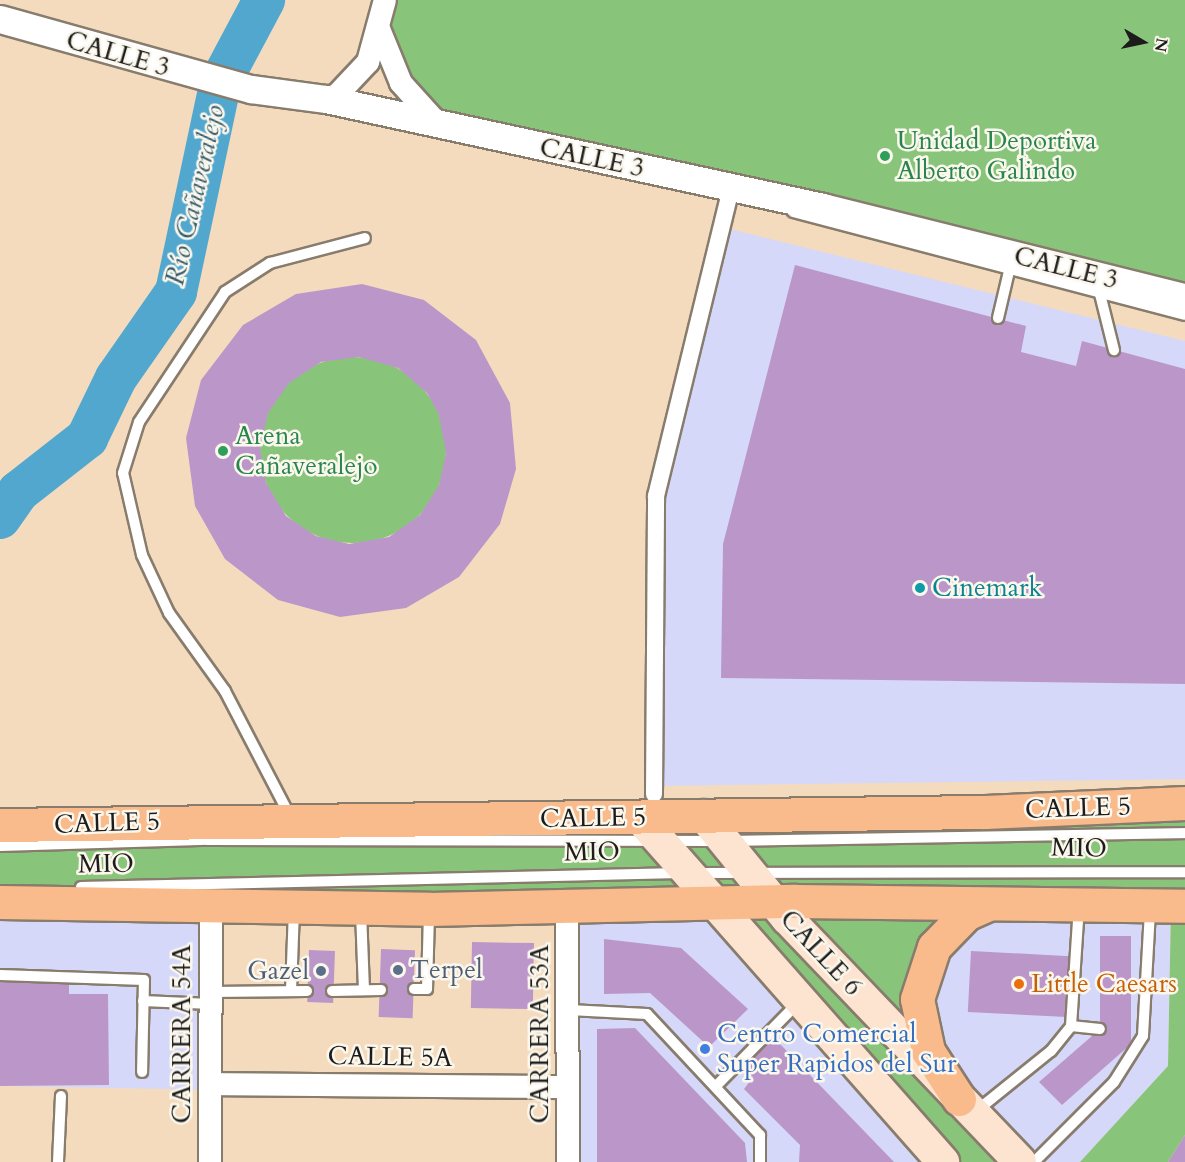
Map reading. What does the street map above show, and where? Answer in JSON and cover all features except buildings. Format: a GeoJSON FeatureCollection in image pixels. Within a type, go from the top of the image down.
{"type":"FeatureCollection","features":[{"type":"Feature","properties":{"kind":"main road","name":"CALLE 5"},"geometry":{"type":"LineString","coordinates":[[0,825],[291,819],[651,817],[714,829],[1185,803]]}},
{"type":"Feature","properties":{"kind":"main road","name":"CALLE 6"},"geometry":{"type":"LineString","coordinates":[[651,817],[687,873],[712,903],[938,1159]]}},
{"type":"Feature","properties":{"kind":"main road","name":"CALLE 6"},"geometry":{"type":"LineString","coordinates":[[714,829],[773,901],[1020,1162]]}},
{"type":"Feature","properties":{"kind":"main road"},"geometry":{"type":"LineString","coordinates":[[6,895],[211,907],[294,908],[567,907],[773,901],[1185,906]]}},
{"type":"Feature","properties":{"kind":"main road"},"geometry":{"type":"LineString","coordinates":[[966,1107],[928,1051],[917,999],[934,947],[966,915],[988,904]]}},
{"type":"Feature","properties":{"kind":"street"},"geometry":{"type":"LineString","coordinates":[[326,99],[337,95],[368,62],[379,29],[385,0]]}},
{"type":"Feature","properties":{"kind":"street","name":"CALLE 3"},"geometry":{"type":"LineString","coordinates":[[0,19],[180,72],[251,89],[326,99],[731,188],[1185,297]]}},
{"type":"Feature","properties":{"kind":"street"},"geometry":{"type":"LineString","coordinates":[[379,29],[401,83],[439,125]]}},
{"type":"Feature","properties":{"kind":"street"},"geometry":{"type":"LineString","coordinates":[[651,817],[656,496],[731,188]]}},
{"type":"Feature","properties":{"kind":"street","name":"CARRERA 54A"},"geometry":{"type":"LineString","coordinates":[[210,1162],[211,907]]}},
{"type":"Feature","properties":{"kind":"street","name":"CARRERA 53A"},"geometry":{"type":"LineString","coordinates":[[567,907],[568,1162]]}},
{"type":"Feature","properties":{"kind":"street","name":"CALLE 5A"},"geometry":{"type":"LineString","coordinates":[[211,1084],[568,1087]]}},
{"type":"Feature","properties":{"kind":"lane"},"geometry":{"type":"LineString","coordinates":[[731,188],[819,222],[1185,315]]}},
{"type":"Feature","properties":{"kind":"lane"},"geometry":{"type":"LineString","coordinates":[[291,819],[225,692],[169,613],[142,555],[123,473],[139,422],[225,292],[270,263],[365,238]]}},
{"type":"Feature","properties":{"kind":"lane"},"geometry":{"type":"LineString","coordinates":[[998,318],[1010,271]]}},
{"type":"Feature","properties":{"kind":"lane"},"geometry":{"type":"LineString","coordinates":[[1100,294],[1114,350]]}},
{"type":"Feature","properties":{"kind":"lane","name":"MIO"},"geometry":{"type":"LineString","coordinates":[[0,846],[208,840],[651,817]]}},
{"type":"Feature","properties":{"kind":"lane","name":"MIO"},"geometry":{"type":"LineString","coordinates":[[714,829],[1185,833]]}},
{"type":"Feature","properties":{"kind":"lane","name":"MIO"},"geometry":{"type":"LineString","coordinates":[[70,887],[748,872],[1185,872]]}},
{"type":"Feature","properties":{"kind":"lane"},"geometry":{"type":"LineString","coordinates":[[0,888],[6,895]]}},
{"type":"Feature","properties":{"kind":"lane"},"geometry":{"type":"LineString","coordinates":[[966,1107],[1050,1051],[1071,1026],[1080,905]]}},
{"type":"Feature","properties":{"kind":"lane"},"geometry":{"type":"LineString","coordinates":[[1034,1162],[1114,1082],[1137,1035],[1151,906]]}},
{"type":"Feature","properties":{"kind":"lane"},"geometry":{"type":"LineString","coordinates":[[291,991],[294,908]]}},
{"type":"Feature","properties":{"kind":"lane"},"geometry":{"type":"LineString","coordinates":[[361,908],[364,990]]}},
{"type":"Feature","properties":{"kind":"lane"},"geometry":{"type":"LineString","coordinates":[[414,989],[427,989],[429,909]]}},
{"type":"Feature","properties":{"kind":"lane"},"geometry":{"type":"LineString","coordinates":[[0,975],[144,980],[142,1072]]}},
{"type":"Feature","properties":{"kind":"lane"},"geometry":{"type":"LineString","coordinates":[[332,991],[381,990]]}},
{"type":"Feature","properties":{"kind":"lane"},"geometry":{"type":"LineString","coordinates":[[143,1001],[307,991]]}},
{"type":"Feature","properties":{"kind":"lane"},"geometry":{"type":"LineString","coordinates":[[718,1084],[800,1002]]}},
{"type":"Feature","properties":{"kind":"lane"},"geometry":{"type":"LineString","coordinates":[[569,1010],[647,1014],[718,1084],[760,1135],[760,1162]]}},
{"type":"Feature","properties":{"kind":"lane"},"geometry":{"type":"LineString","coordinates":[[1071,1026],[1100,1029]]}},
{"type":"Feature","properties":{"kind":"lane"},"geometry":{"type":"LineString","coordinates":[[58,1162],[61,1096]]}},
{"type":"Feature","properties":{"kind":"shaded area"},"geometry":{"type":"Polygon","coordinates":[[[721,227],[1185,341],[1185,779],[655,786],[656,496],[721,227]]]}},
{"type":"Feature","properties":{"kind":"shaded area"},"geometry":{"type":"Polygon","coordinates":[[[0,902],[211,906],[208,1090],[0,1086],[0,902]]]}},
{"type":"Feature","properties":{"kind":"shaded area","name":"Centro Comercial Super Rapidos del Sur"},"geometry":{"type":"Polygon","coordinates":[[[712,903],[935,1162],[568,1162],[568,920],[712,903]]]}},
{"type":"Feature","properties":{"kind":"shaded area"},"geometry":{"type":"Polygon","coordinates":[[[1171,906],[1168,1066],[1080,1162],[1020,1162],[972,1114],[917,999],[966,914],[1171,906]]]}},
{"type":"Feature","properties":{"kind":"green space","name":"Unidad Deportiva Alberto Galindo"},"geometry":{"type":"Polygon","coordinates":[[[385,0],[1185,0],[1185,297],[439,125],[401,83],[385,0]]]}},
{"type":"Feature","properties":{"kind":"green space"},"geometry":{"type":"Polygon","coordinates":[[[353,357],[388,364],[404,373],[418,385],[430,399],[439,415],[446,450],[439,485],[430,501],[418,515],[404,527],[388,536],[353,543],[318,536],[302,527],[288,515],[276,501],[267,485],[260,450],[267,415],[276,399],[288,385],[302,373],[318,364],[353,357]]]}},
{"type":"Feature","properties":{"kind":"green space"},"geometry":{"type":"Polygon","coordinates":[[[1185,803],[1185,1135],[1168,1162],[1080,1162],[1168,1066],[1171,907],[988,904],[948,929],[920,1025],[1020,1162],[943,1162],[724,918],[459,909],[210,885],[0,888],[0,846],[722,841],[704,816],[1185,803]]]}},
{"type":"Feature","properties":{"kind":"waterway","name":"Río Cañaveralejo"},"geometry":{"type":"LineString","coordinates":[[0,518],[18,492],[87,438],[116,378],[176,292],[221,81],[264,0]]}},
{"type":"Feature","properties":{"kind":"place","name":"Unidad Deportiva Alberto Galindo"},"geometry":{"type":"Point","coordinates":[885,156]}},
{"type":"Feature","properties":{"kind":"place","name":"Arena Cañaveralejo"},"geometry":{"type":"Point","coordinates":[223,451]}},
{"type":"Feature","properties":{"kind":"place","name":"Cinemark"},"geometry":{"type":"Point","coordinates":[920,588]}},
{"type":"Feature","properties":{"kind":"place","name":"Terpel"},"geometry":{"type":"Point","coordinates":[398,970]}},
{"type":"Feature","properties":{"kind":"place","name":"Gazel"},"geometry":{"type":"Point","coordinates":[321,971]}},
{"type":"Feature","properties":{"kind":"place","name":"Little Caesars"},"geometry":{"type":"Point","coordinates":[1019,984]}},
{"type":"Feature","properties":{"kind":"place","name":"Centro Comercial Super Rapidos del Sur"},"geometry":{"type":"Point","coordinates":[705,1049]}}]}
